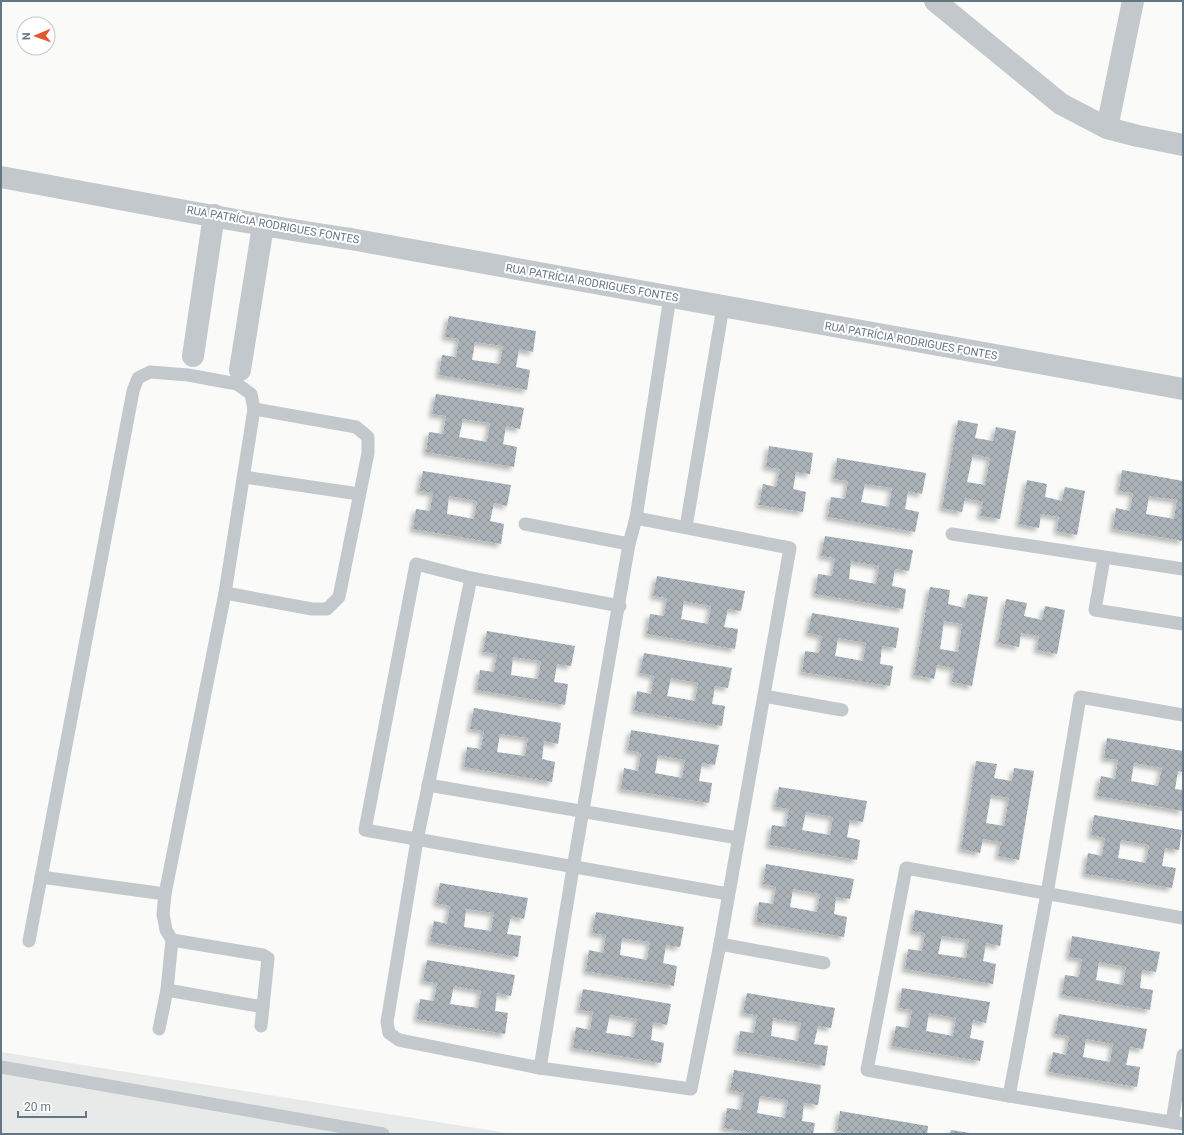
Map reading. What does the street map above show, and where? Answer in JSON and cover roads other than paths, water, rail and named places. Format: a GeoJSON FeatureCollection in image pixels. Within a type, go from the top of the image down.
{"type":"FeatureCollection","features":[{"type":"Feature","properties":{"kind":"street"},"geometry":{"type":"LineString","coordinates":[[1107,128],[1133,1]]}},
{"type":"Feature","properties":{"kind":"street"},"geometry":{"type":"LineString","coordinates":[[938,2],[1061,104],[1107,128],[1183,145]]}},
{"type":"Feature","properties":{"kind":"street","name":"RUA PATRÍCIA RODRIGUES FONTES"},"geometry":{"type":"LineString","coordinates":[[1,177],[214,215],[263,226],[351,239],[1183,389]]}},
{"type":"Feature","properties":{"kind":"street"},"geometry":{"type":"LineString","coordinates":[[190,366],[214,215]]}},
{"type":"Feature","properties":{"kind":"street"},"geometry":{"type":"LineString","coordinates":[[238,377],[263,226]]}},
{"type":"Feature","properties":{"kind":"lane"},"geometry":{"type":"LineString","coordinates":[[540,1068],[573,868],[620,606],[629,544],[636,518],[670,297]]}},
{"type":"Feature","properties":{"kind":"lane"},"geometry":{"type":"LineString","coordinates":[[686,527],[724,307]]}},
{"type":"Feature","properties":{"kind":"lane"},"geometry":{"type":"LineString","coordinates":[[29,941],[133,391],[138,378],[150,372],[190,366],[238,377],[251,394],[254,409],[225,593],[165,894],[163,914],[166,930],[172,940],[167,990],[159,1029]]}},
{"type":"Feature","properties":{"kind":"lane"},"geometry":{"type":"LineString","coordinates":[[225,593],[312,609],[327,609],[339,597],[368,453],[368,437],[356,427],[254,409]]}},
{"type":"Feature","properties":{"kind":"lane"},"geometry":{"type":"LineString","coordinates":[[244,477],[359,494]]}},
{"type":"Feature","properties":{"kind":"lane"},"geometry":{"type":"LineString","coordinates":[[471,578],[417,840],[387,1022],[389,1033],[399,1040],[540,1068],[691,1089],[720,944],[790,548],[636,518]]}},
{"type":"Feature","properties":{"kind":"lane"},"geometry":{"type":"LineString","coordinates":[[525,524],[629,544]]}},
{"type":"Feature","properties":{"kind":"lane"},"geometry":{"type":"LineString","coordinates":[[952,534],[1183,569]]}},
{"type":"Feature","properties":{"kind":"lane"},"geometry":{"type":"LineString","coordinates":[[1104,558],[1095,610],[1183,624]]}},
{"type":"Feature","properties":{"kind":"lane"},"geometry":{"type":"LineString","coordinates":[[620,606],[471,578],[416,564],[365,830],[573,868],[728,894]]}},
{"type":"Feature","properties":{"kind":"lane"},"geometry":{"type":"LineString","coordinates":[[764,696],[842,710]]}},
{"type":"Feature","properties":{"kind":"lane"},"geometry":{"type":"LineString","coordinates":[[1009,1096],[1047,894],[1080,698],[1183,715]]}},
{"type":"Feature","properties":{"kind":"lane"},"geometry":{"type":"LineString","coordinates":[[428,785],[738,838]]}},
{"type":"Feature","properties":{"kind":"lane"},"geometry":{"type":"LineString","coordinates":[[1183,918],[906,868],[867,1070],[1009,1096],[1177,1123],[1183,1055]]}},
{"type":"Feature","properties":{"kind":"lane"},"geometry":{"type":"LineString","coordinates":[[41,877],[165,894]]}},
{"type":"Feature","properties":{"kind":"lane"},"geometry":{"type":"LineString","coordinates":[[172,940],[263,955],[268,958],[261,1026]]}},
{"type":"Feature","properties":{"kind":"lane"},"geometry":{"type":"LineString","coordinates":[[720,944],[824,963]]}},
{"type":"Feature","properties":{"kind":"lane"},"geometry":{"type":"LineString","coordinates":[[167,990],[263,1007]]}},
{"type":"Feature","properties":{"kind":"lane"},"geometry":{"type":"LineString","coordinates":[[1,1067],[383,1134]]}}]}
